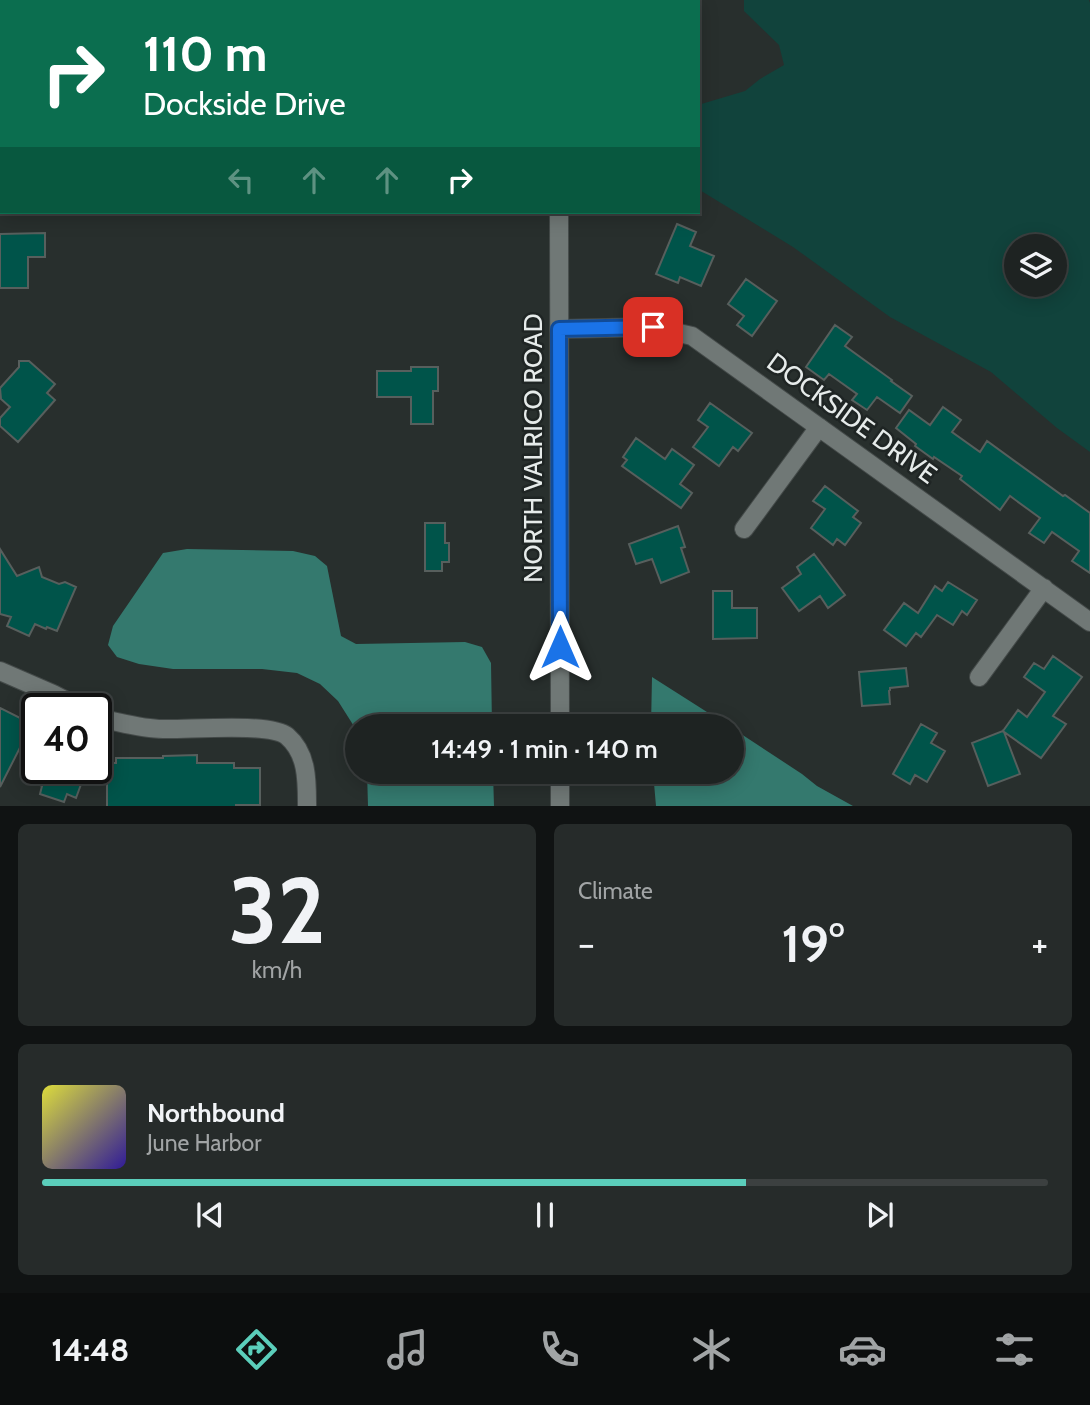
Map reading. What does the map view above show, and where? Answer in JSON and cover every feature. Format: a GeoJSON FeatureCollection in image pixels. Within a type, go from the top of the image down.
{"type":"FeatureCollection","features":[{"type":"Feature","properties":{"kind":"street","name":"NORTH VALRICO ROAD"},"geometry":{"type":"LineString","coordinates":[[559,214],[560,714]]}},
{"type":"Feature","properties":{"kind":"street","name":"DOCKSIDE DRIVE"},"geometry":{"type":"LineString","coordinates":[[559,329],[653,327],[692,336],[1090,622]]}},
{"type":"Feature","properties":{"kind":"street"},"geometry":{"type":"LineString","coordinates":[[744,529],[819,427]]}},
{"type":"Feature","properties":{"kind":"street"},"geometry":{"type":"LineString","coordinates":[[979,677],[1044,588]]}},
{"type":"Feature","properties":{"kind":"street"},"geometry":{"type":"LineString","coordinates":[[0,671],[51,693]]}},
{"type":"Feature","properties":{"kind":"street"},"geometry":{"type":"LineString","coordinates":[[112,721],[160,729],[265,729],[285,734],[298,749],[304,764],[307,806]]}},
{"type":"Feature","properties":{"kind":"street"},"geometry":{"type":"LineString","coordinates":[[560,784],[560,806]]}},
{"type":"Feature","properties":{"kind":"shaded area"},"geometry":{"type":"Polygon","coordinates":[[[744,0],[1089,0],[1090,452],[991,372],[890,317],[793,247],[700,190],[700,104],[745,91],[784,65],[779,45],[744,11],[744,0]]]}},
{"type":"Feature","properties":{"kind":"shaded area"},"geometry":{"type":"Polygon","coordinates":[[[187,549],[293,551],[315,556],[327,566],[341,636],[356,644],[465,642],[482,647],[491,663],[492,714],[346,714],[338,701],[320,684],[297,673],[262,669],[173,669],[139,664],[117,657],[108,645],[113,626],[163,553],[187,549]]]}},
{"type":"Feature","properties":{"kind":"shaded area"},"geometry":{"type":"Polygon","coordinates":[[[652,677],[710,714],[651,714],[652,677]]]}},
{"type":"Feature","properties":{"kind":"shaded area"},"geometry":{"type":"Polygon","coordinates":[[[744,736],[817,786],[853,806],[656,806],[654,784],[744,784],[744,736]]]}},
{"type":"Feature","properties":{"kind":"shaded area"},"geometry":{"type":"Polygon","coordinates":[[[367,784],[493,784],[494,806],[368,806],[367,784]]]}},
{"type":"Feature","properties":{"kind":"building"},"geometry":{"type":"Polygon","coordinates":[[[677,224],[696,232],[690,246],[714,256],[701,286],[680,277],[678,283],[656,274],[677,224]]]}},
{"type":"Feature","properties":{"kind":"building"},"geometry":{"type":"Polygon","coordinates":[[[45,233],[45,257],[28,257],[28,288],[0,288],[0,234],[45,233]]]}},
{"type":"Feature","properties":{"kind":"building"},"geometry":{"type":"Polygon","coordinates":[[[746,279],[777,301],[752,336],[737,325],[744,316],[728,304],[746,279]]]}},
{"type":"Feature","properties":{"kind":"building"},"geometry":{"type":"Polygon","coordinates":[[[835,325],[852,337],[845,346],[912,396],[900,413],[877,397],[867,410],[852,400],[857,394],[829,374],[824,380],[806,367],[835,325]]]}},
{"type":"Feature","properties":{"kind":"building"},"geometry":{"type":"Polygon","coordinates":[[[19,361],[29,361],[55,384],[47,393],[55,400],[18,442],[0,426],[0,418],[10,407],[1,399],[0,388],[19,367],[19,361]]]}},
{"type":"Feature","properties":{"kind":"building"},"geometry":{"type":"Polygon","coordinates":[[[411,367],[438,367],[438,391],[433,391],[433,424],[411,424],[411,397],[377,397],[377,371],[411,371],[411,367]]]}},
{"type":"Feature","properties":{"kind":"building"},"geometry":{"type":"Polygon","coordinates":[[[710,403],[752,433],[738,451],[733,447],[719,466],[693,447],[708,427],[698,420],[710,403]]]}},
{"type":"Feature","properties":{"kind":"building"},"geometry":{"type":"Polygon","coordinates":[[[943,407],[961,420],[952,432],[980,452],[987,441],[1090,513],[1090,573],[1072,561],[1079,551],[1052,532],[1044,543],[1029,533],[1040,518],[1010,496],[1000,510],[960,479],[962,476],[915,446],[916,444],[896,428],[909,410],[930,425],[943,407]]]}},
{"type":"Feature","properties":{"kind":"building"},"geometry":{"type":"Polygon","coordinates":[[[636,438],[665,459],[672,449],[694,465],[680,484],[692,493],[681,508],[622,466],[627,460],[623,457],[636,438]]]}},
{"type":"Feature","properties":{"kind":"building"},"geometry":{"type":"Polygon","coordinates":[[[825,486],[858,511],[853,517],[861,523],[845,545],[837,539],[833,545],[811,528],[825,509],[813,501],[825,486]]]}},
{"type":"Feature","properties":{"kind":"building"},"geometry":{"type":"Polygon","coordinates":[[[425,523],[445,523],[449,562],[442,562],[442,571],[425,571],[425,523]]]}},
{"type":"Feature","properties":{"kind":"building"},"geometry":{"type":"Polygon","coordinates":[[[678,526],[685,547],[681,548],[689,572],[661,583],[652,559],[636,564],[629,544],[678,526]]]}},
{"type":"Feature","properties":{"kind":"building"},"geometry":{"type":"Polygon","coordinates":[[[0,549],[17,576],[39,567],[42,577],[76,587],[57,631],[35,624],[29,636],[7,626],[11,617],[0,614],[0,549]]]}},
{"type":"Feature","properties":{"kind":"building"},"geometry":{"type":"Polygon","coordinates":[[[814,554],[845,595],[828,608],[820,596],[799,611],[782,588],[801,574],[797,567],[814,554]]]}},
{"type":"Feature","properties":{"kind":"building"},"geometry":{"type":"Polygon","coordinates":[[[948,582],[977,600],[967,615],[962,611],[953,625],[937,615],[921,637],[916,633],[906,646],[884,630],[904,603],[918,613],[935,586],[942,591],[948,582]]]}},
{"type":"Feature","properties":{"kind":"building"},"geometry":{"type":"Polygon","coordinates":[[[713,591],[732,591],[732,608],[757,608],[757,638],[713,639],[713,591]]]}},
{"type":"Feature","properties":{"kind":"building"},"geometry":{"type":"Polygon","coordinates":[[[1053,656],[1082,677],[1053,716],[1066,724],[1041,758],[1004,732],[1020,774],[988,786],[972,743],[1003,731],[1018,710],[1027,717],[1045,692],[1024,677],[1034,663],[1044,669],[1053,656]]]}},
{"type":"Feature","properties":{"kind":"building"},"geometry":{"type":"Polygon","coordinates":[[[906,668],[908,686],[890,688],[890,704],[862,706],[859,672],[906,668]]]}},
{"type":"Feature","properties":{"kind":"building"},"geometry":{"type":"Polygon","coordinates":[[[0,708],[21,718],[21,746],[0,787],[0,708]]]}},
{"type":"Feature","properties":{"kind":"building"},"geometry":{"type":"Polygon","coordinates":[[[921,724],[937,733],[931,743],[945,751],[927,782],[915,775],[910,784],[893,774],[921,724]]]}},
{"type":"Feature","properties":{"kind":"building"},"geometry":{"type":"Polygon","coordinates":[[[197,755],[197,763],[234,763],[234,768],[260,768],[260,805],[107,806],[107,784],[112,784],[112,763],[116,763],[116,758],[197,755]]]}},
{"type":"Feature","properties":{"kind":"building"},"geometry":{"type":"Polygon","coordinates":[[[38,784],[81,784],[76,798],[67,794],[64,802],[40,794],[42,786],[38,784]]]}},
{"type":"Feature","properties":{"kind":"route"},"geometry":{"type":"LineString","coordinates":[[560,647],[559,329],[653,327]]}}]}
